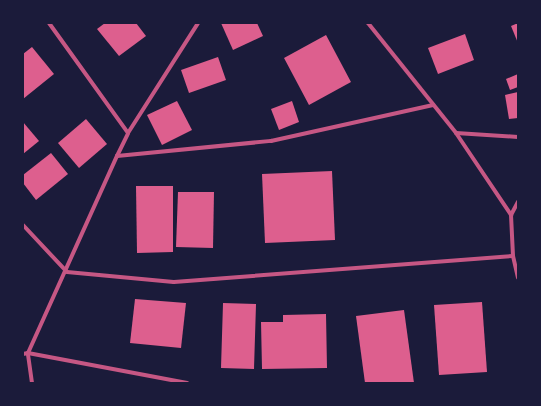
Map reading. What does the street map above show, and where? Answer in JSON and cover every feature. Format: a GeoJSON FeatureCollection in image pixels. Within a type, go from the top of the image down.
{"type":"FeatureCollection","features":[{"type":"Feature","properties":{"kind":"street"},"geometry":{"type":"LineString","coordinates":[[49,23],[128,133]]}},
{"type":"Feature","properties":{"kind":"street"},"geometry":{"type":"LineString","coordinates":[[32,383],[28,353],[67,272],[117,156],[128,133],[198,23]]}},
{"type":"Feature","properties":{"kind":"street"},"geometry":{"type":"LineString","coordinates":[[368,23],[456,133],[511,215],[514,256],[518,277]]}},
{"type":"Feature","properties":{"kind":"street"},"geometry":{"type":"LineString","coordinates":[[117,156],[271,141],[433,105]]}},
{"type":"Feature","properties":{"kind":"street"},"geometry":{"type":"LineString","coordinates":[[456,133],[518,137]]}},
{"type":"Feature","properties":{"kind":"street"},"geometry":{"type":"LineString","coordinates":[[511,215],[518,202]]}},
{"type":"Feature","properties":{"kind":"street"},"geometry":{"type":"LineString","coordinates":[[23,225],[67,272],[174,282],[514,256]]}},
{"type":"Feature","properties":{"kind":"street"},"geometry":{"type":"LineString","coordinates":[[23,354],[28,353],[187,383]]}},
{"type":"Feature","properties":{"kind":"building"},"geometry":{"type":"Polygon","coordinates":[[[105,23],[136,23],[146,36],[119,56],[97,29],[105,23]]]}},
{"type":"Feature","properties":{"kind":"building"},"geometry":{"type":"Polygon","coordinates":[[[221,23],[257,23],[263,36],[233,50],[221,23]]]}},
{"type":"Feature","properties":{"kind":"building"},"geometry":{"type":"Polygon","coordinates":[[[518,23],[518,43],[511,26],[518,23]]]}},
{"type":"Feature","properties":{"kind":"building"},"geometry":{"type":"Polygon","coordinates":[[[465,34],[474,60],[438,74],[428,48],[465,34]]]}},
{"type":"Feature","properties":{"kind":"building"},"geometry":{"type":"Polygon","coordinates":[[[326,35],[351,82],[309,105],[284,58],[326,35]]]}},
{"type":"Feature","properties":{"kind":"building"},"geometry":{"type":"Polygon","coordinates":[[[32,47],[54,74],[23,99],[23,54],[32,47]]]}},
{"type":"Feature","properties":{"kind":"building"},"geometry":{"type":"Polygon","coordinates":[[[218,57],[226,80],[189,93],[181,70],[218,57]]]}},
{"type":"Feature","properties":{"kind":"building"},"geometry":{"type":"Polygon","coordinates":[[[518,74],[518,87],[510,90],[506,79],[518,74]]]}},
{"type":"Feature","properties":{"kind":"building"},"geometry":{"type":"Polygon","coordinates":[[[518,92],[518,118],[509,119],[505,95],[518,92]]]}},
{"type":"Feature","properties":{"kind":"building"},"geometry":{"type":"Polygon","coordinates":[[[177,101],[192,130],[162,145],[147,115],[177,101]]]}},
{"type":"Feature","properties":{"kind":"building"},"geometry":{"type":"Polygon","coordinates":[[[292,101],[299,122],[279,130],[271,109],[292,101]]]}},
{"type":"Feature","properties":{"kind":"building"},"geometry":{"type":"Polygon","coordinates":[[[86,119],[107,144],[79,168],[58,143],[86,119]]]}},
{"type":"Feature","properties":{"kind":"building"},"geometry":{"type":"Polygon","coordinates":[[[23,122],[39,141],[23,154],[23,122]]]}},
{"type":"Feature","properties":{"kind":"building"},"geometry":{"type":"Polygon","coordinates":[[[51,153],[68,174],[36,200],[23,183],[23,175],[51,153]]]}},
{"type":"Feature","properties":{"kind":"building"},"geometry":{"type":"Polygon","coordinates":[[[332,171],[335,240],[265,243],[262,174],[332,171]]]}},
{"type":"Feature","properties":{"kind":"building"},"geometry":{"type":"Polygon","coordinates":[[[136,186],[173,186],[173,252],[137,253],[136,186]]]}},
{"type":"Feature","properties":{"kind":"building"},"geometry":{"type":"Polygon","coordinates":[[[178,192],[214,192],[213,248],[176,247],[178,192]]]}},
{"type":"Feature","properties":{"kind":"building"},"geometry":{"type":"Polygon","coordinates":[[[135,299],[186,303],[181,348],[130,343],[135,299]]]}},
{"type":"Feature","properties":{"kind":"building"},"geometry":{"type":"Polygon","coordinates":[[[482,302],[487,372],[439,375],[434,305],[482,302]]]}},
{"type":"Feature","properties":{"kind":"building"},"geometry":{"type":"Polygon","coordinates":[[[223,303],[256,304],[254,369],[221,368],[223,303]]]}},
{"type":"Feature","properties":{"kind":"building"},"geometry":{"type":"Polygon","coordinates":[[[404,310],[414,383],[365,383],[356,316],[404,310]]]}},
{"type":"Feature","properties":{"kind":"building"},"geometry":{"type":"Polygon","coordinates":[[[326,314],[327,368],[262,369],[261,322],[283,322],[283,315],[326,314]]]}}]}
